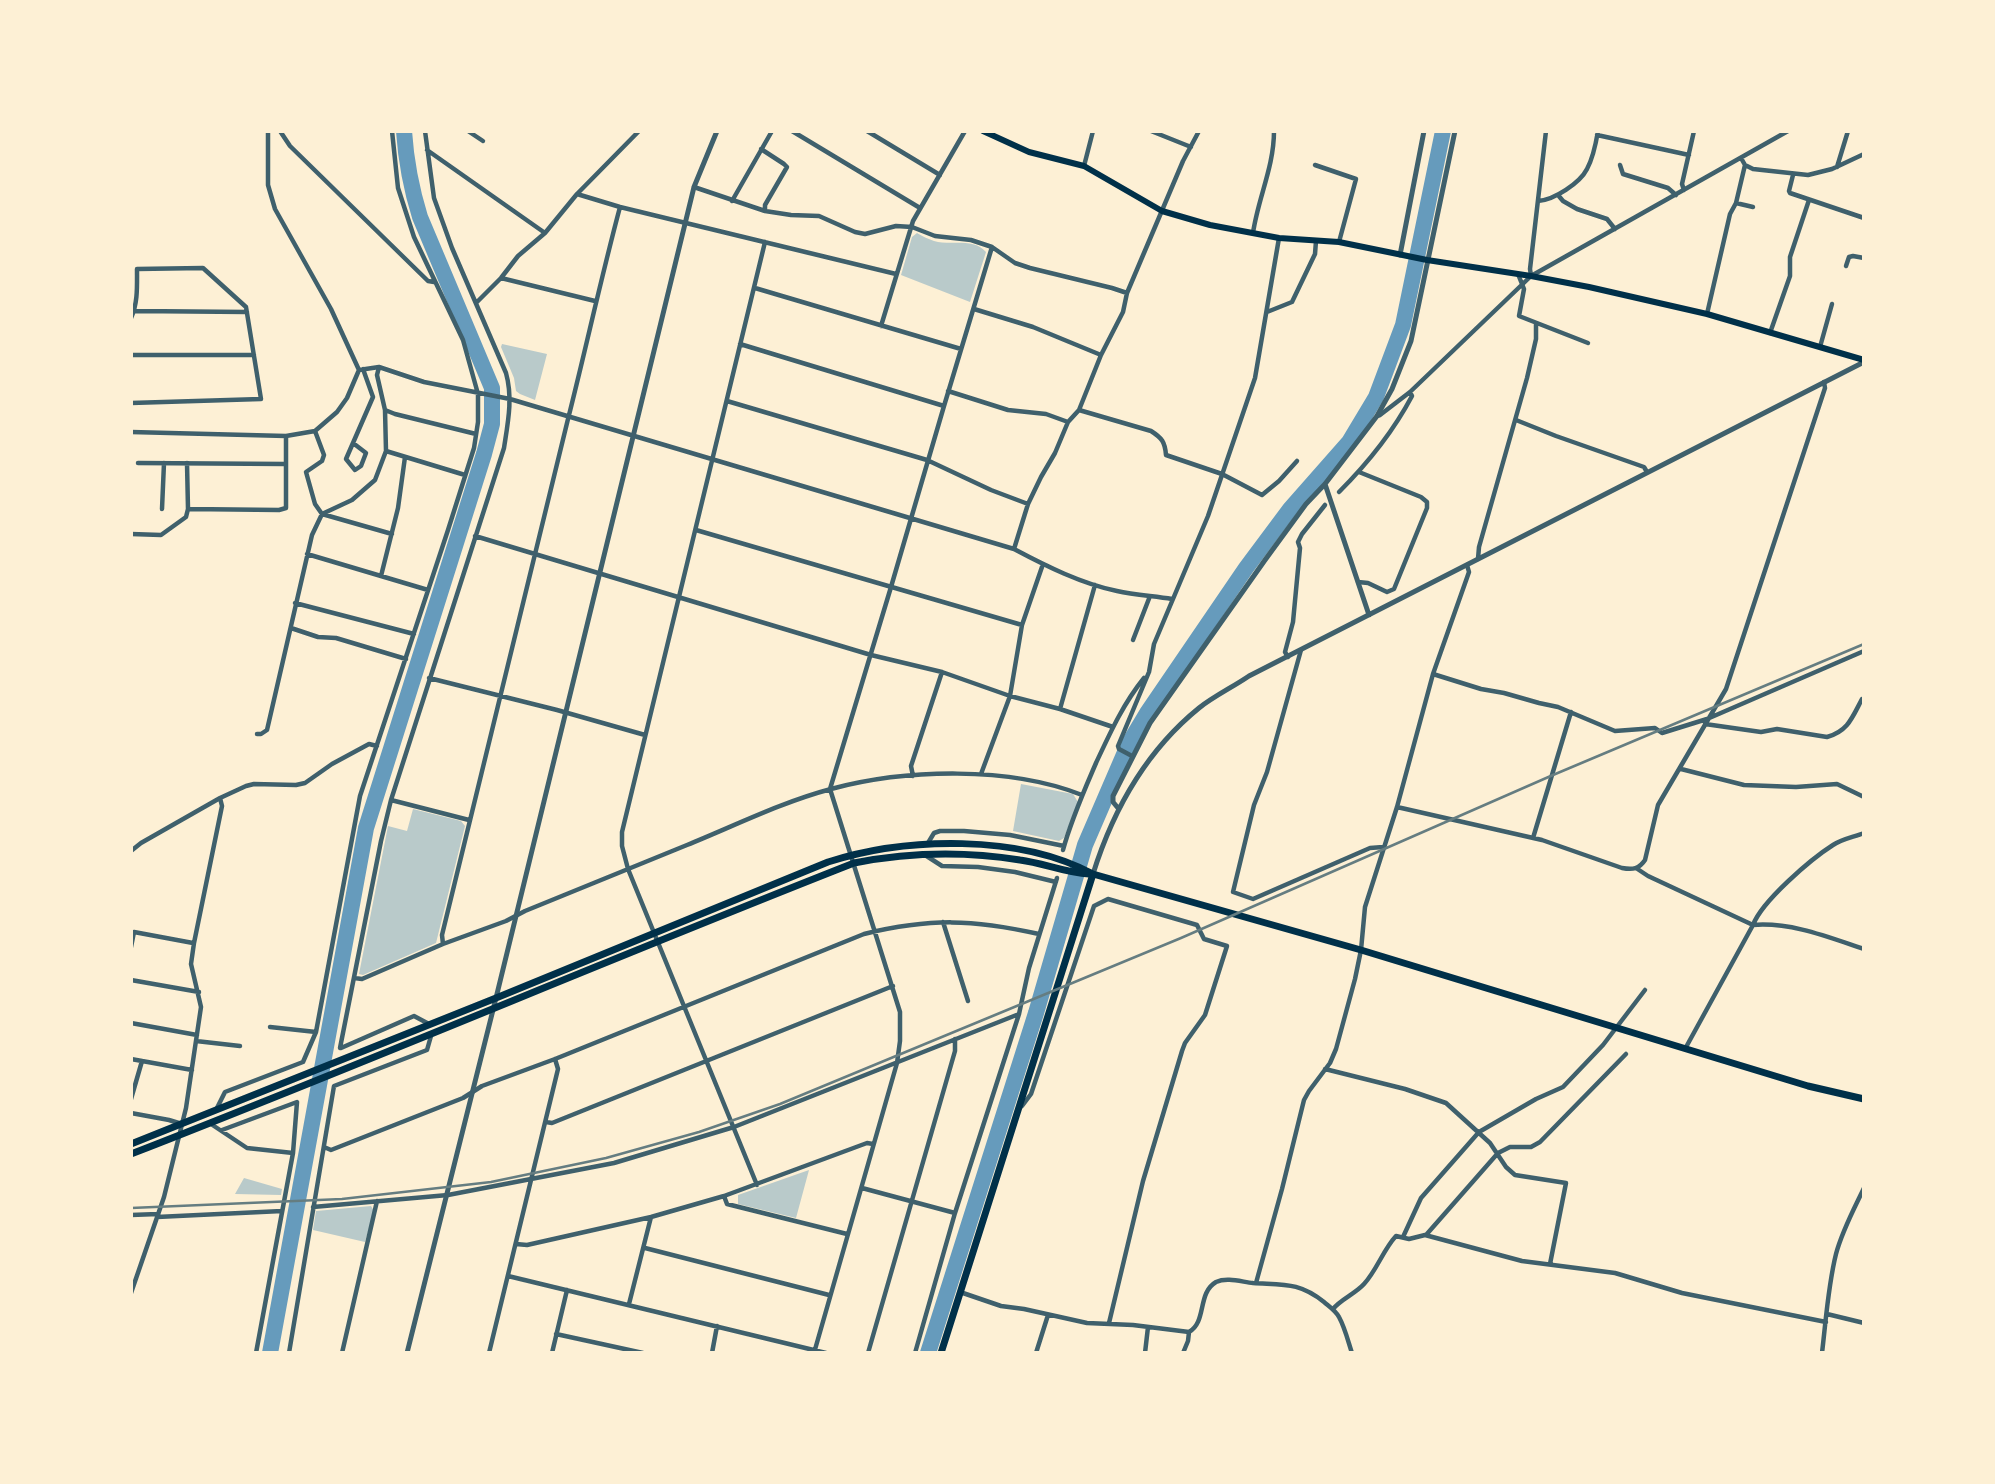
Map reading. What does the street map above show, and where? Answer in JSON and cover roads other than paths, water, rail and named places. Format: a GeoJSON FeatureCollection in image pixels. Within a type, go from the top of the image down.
{"type":"FeatureCollection","features":[{"type":"Feature","properties":{"kind":"highway"},"geometry":{"type":"LineString","coordinates":[[131,1144],[828,862],[875,849],[928,844],[979,845],[1031,851],[1074,864],[1093,874],[1361,950],[1808,1086],[1864,1099]]}},
{"type":"Feature","properties":{"kind":"highway"},"geometry":{"type":"LineString","coordinates":[[131,1154],[305,1087],[854,863],[924,854],[981,854],[1032,862],[1071,873],[1083,871]]}},
{"type":"Feature","properties":{"kind":"highway"},"geometry":{"type":"LineString","coordinates":[[941,1353],[1093,874]]}},
{"type":"Feature","properties":{"kind":"main road"},"geometry":{"type":"LineString","coordinates":[[983,131],[1029,152],[1084,166],[1162,211],[1210,225],[1279,238],[1339,242],[1413,258],[1589,287],[1707,314],[1864,361]]}},
{"type":"Feature","properties":{"kind":"street"},"geometry":{"type":"LineString","coordinates":[[268,131],[268,185],[275,209],[331,309],[373,397],[352,443],[346,459],[355,470],[361,466],[366,453],[352,443]]}},
{"type":"Feature","properties":{"kind":"street"},"geometry":{"type":"LineString","coordinates":[[280,131],[290,146],[428,281],[435,282]]}},
{"type":"Feature","properties":{"kind":"street"},"geometry":{"type":"LineString","coordinates":[[216,1110],[225,1092],[303,1062],[316,1032],[360,796],[476,434],[481,394],[463,340],[414,237],[398,188],[392,131]]}},
{"type":"Feature","properties":{"kind":"street"},"geometry":{"type":"LineString","coordinates":[[425,131],[434,198],[475,304],[506,373],[511,407],[504,448],[391,800],[340,1048],[414,1016],[431,1024]]}},
{"type":"Feature","properties":{"kind":"street"},"geometry":{"type":"LineString","coordinates":[[468,131],[483,141]]}},
{"type":"Feature","properties":{"kind":"street"},"geometry":{"type":"LineString","coordinates":[[475,304],[639,131]]}},
{"type":"Feature","properties":{"kind":"street"},"geometry":{"type":"LineString","coordinates":[[407,1353],[494,1010],[694,187],[717,131]]}},
{"type":"Feature","properties":{"kind":"street"},"geometry":{"type":"LineString","coordinates":[[732,201],[772,131]]}},
{"type":"Feature","properties":{"kind":"street"},"geometry":{"type":"LineString","coordinates":[[792,131],[920,208]]}},
{"type":"Feature","properties":{"kind":"street"},"geometry":{"type":"LineString","coordinates":[[867,131],[940,175]]}},
{"type":"Feature","properties":{"kind":"street"},"geometry":{"type":"LineString","coordinates":[[881,326],[913,221],[965,131]]}},
{"type":"Feature","properties":{"kind":"street"},"geometry":{"type":"LineString","coordinates":[[1084,166],[1093,131]]}},
{"type":"Feature","properties":{"kind":"street"},"geometry":{"type":"LineString","coordinates":[[1151,131],[1191,147]]}},
{"type":"Feature","properties":{"kind":"street"},"geometry":{"type":"LineString","coordinates":[[1014,550],[1028,504],[1068,422],[1079,410],[1122,312],[1126,293],[1199,131]]}},
{"type":"Feature","properties":{"kind":"street"},"geometry":{"type":"LineString","coordinates":[[1253,233],[1256,212],[1272,164],[1274,131]]}},
{"type":"Feature","properties":{"kind":"street"},"geometry":{"type":"LineString","coordinates":[[1399,255],[1424,131]]}},
{"type":"Feature","properties":{"kind":"street"},"geometry":{"type":"LineString","coordinates":[[1118,808],[1113,802],[1113,796],[1150,723],[1306,505],[1377,416],[1392,388],[1411,341],[1425,260],[1455,131]]}},
{"type":"Feature","properties":{"kind":"street"},"geometry":{"type":"LineString","coordinates":[[1531,276],[1546,131]]}},
{"type":"Feature","properties":{"kind":"street"},"geometry":{"type":"LineString","coordinates":[[1684,190],[1682,184],[1694,131]]}},
{"type":"Feature","properties":{"kind":"street"},"geometry":{"type":"LineString","coordinates":[[1377,416],[1410,392],[1531,276],[1787,131]]}},
{"type":"Feature","properties":{"kind":"street"},"geometry":{"type":"LineString","coordinates":[[1837,167],[1848,131]]}},
{"type":"Feature","properties":{"kind":"street"},"geometry":{"type":"LineString","coordinates":[[1538,201],[1558,195],[1584,174],[1589,167],[1598,133],[1689,155]]}},
{"type":"Feature","properties":{"kind":"street"},"geometry":{"type":"LineString","coordinates":[[761,149],[786,167],[765,205],[765,211]]}},
{"type":"Feature","properties":{"kind":"street"},"geometry":{"type":"LineString","coordinates":[[427,150],[545,233]]}},
{"type":"Feature","properties":{"kind":"street"},"geometry":{"type":"LineString","coordinates":[[1741,158],[1745,165],[1753,169],[1808,175],[1837,167],[1864,154]]}},
{"type":"Feature","properties":{"kind":"street"},"geometry":{"type":"LineString","coordinates":[[1315,165],[1356,179],[1339,242]]}},
{"type":"Feature","properties":{"kind":"street"},"geometry":{"type":"LineString","coordinates":[[1620,165],[1623,174],[1668,188],[1676,195]]}},
{"type":"Feature","properties":{"kind":"street"},"geometry":{"type":"LineString","coordinates":[[1707,314],[1730,214],[1736,203],[1745,165]]}},
{"type":"Feature","properties":{"kind":"street"},"geometry":{"type":"LineString","coordinates":[[1793,174],[1790,193],[1864,218]]}},
{"type":"Feature","properties":{"kind":"street"},"geometry":{"type":"LineString","coordinates":[[694,187],[765,211],[819,216],[865,234],[896,226],[935,236],[971,240],[992,247],[1023,266],[1126,293]]}},
{"type":"Feature","properties":{"kind":"street"},"geometry":{"type":"LineString","coordinates":[[577,194],[620,207],[896,274]]}},
{"type":"Feature","properties":{"kind":"street"},"geometry":{"type":"LineString","coordinates":[[1558,195],[1577,209],[1607,219],[1615,229]]}},
{"type":"Feature","properties":{"kind":"street"},"geometry":{"type":"LineString","coordinates":[[1770,333],[1790,276],[1790,257],[1809,200]]}},
{"type":"Feature","properties":{"kind":"street"},"geometry":{"type":"LineString","coordinates":[[1736,203],[1753,207]]}},
{"type":"Feature","properties":{"kind":"street"},"geometry":{"type":"LineString","coordinates":[[443,944],[442,935],[620,207]]}},
{"type":"Feature","properties":{"kind":"street"},"geometry":{"type":"LineString","coordinates":[[1132,756],[1119,750],[1118,746],[1149,672],[1154,644],[1208,516],[1255,378],[1279,238]]}},
{"type":"Feature","properties":{"kind":"street"},"geometry":{"type":"LineString","coordinates":[[1266,312],[1292,302],[1315,254],[1316,241]]}},
{"type":"Feature","properties":{"kind":"street"},"geometry":{"type":"LineString","coordinates":[[757,1185],[628,869],[622,846],[622,832],[765,242]]}},
{"type":"Feature","properties":{"kind":"street"},"geometry":{"type":"LineString","coordinates":[[814,1351],[897,1063],[900,1041],[900,1012],[893,986],[830,789],[992,247]]}},
{"type":"Feature","properties":{"kind":"street"},"geometry":{"type":"LineString","coordinates":[[1846,266],[1849,257],[1864,258]]}},
{"type":"Feature","properties":{"kind":"street"},"geometry":{"type":"LineString","coordinates":[[131,318],[135,311],[137,269],[203,268],[246,307],[261,399],[131,403]]}},
{"type":"Feature","properties":{"kind":"street"},"geometry":{"type":"LineString","coordinates":[[1518,274],[1524,289],[1519,316],[1588,343]]}},
{"type":"Feature","properties":{"kind":"street"},"geometry":{"type":"LineString","coordinates":[[501,278],[595,301]]}},
{"type":"Feature","properties":{"kind":"street"},"geometry":{"type":"LineString","coordinates":[[755,288],[961,349]]}},
{"type":"Feature","properties":{"kind":"street"},"geometry":{"type":"LineString","coordinates":[[1820,347],[1832,304]]}},
{"type":"Feature","properties":{"kind":"street"},"geometry":{"type":"LineString","coordinates":[[974,309],[1034,327],[1101,355]]}},
{"type":"Feature","properties":{"kind":"street"},"geometry":{"type":"LineString","coordinates":[[135,311],[247,312]]}},
{"type":"Feature","properties":{"kind":"street"},"geometry":{"type":"LineString","coordinates":[[1478,560],[1479,547],[1534,348],[1536,324]]}},
{"type":"Feature","properties":{"kind":"street"},"geometry":{"type":"LineString","coordinates":[[740,344],[944,406]]}},
{"type":"Feature","properties":{"kind":"street"},"geometry":{"type":"LineString","coordinates":[[131,355],[254,355]]}},
{"type":"Feature","properties":{"kind":"street"},"geometry":{"type":"LineString","coordinates":[[1093,874],[1118,808],[1131,786],[1156,751],[1200,707],[1249,676],[1864,361]]}},
{"type":"Feature","properties":{"kind":"street"},"geometry":{"type":"LineString","coordinates":[[361,370],[379,367],[424,382],[510,399],[1014,550],[1096,585],[1172,599]]}},
{"type":"Feature","properties":{"kind":"street"},"geometry":{"type":"LineString","coordinates":[[257,734],[267,730],[312,535],[322,514],[352,500],[375,480],[386,451],[385,410],[377,375],[379,367]]}},
{"type":"Feature","properties":{"kind":"street"},"geometry":{"type":"LineString","coordinates":[[131,432],[286,436],[315,432],[337,412],[361,370]]}},
{"type":"Feature","properties":{"kind":"street"},"geometry":{"type":"LineString","coordinates":[[1397,807],[1564,846],[1622,868],[1632,870],[1640,867],[1645,859],[1658,805],[1726,689],[1825,388],[1824,382]]}},
{"type":"Feature","properties":{"kind":"street"},"geometry":{"type":"LineString","coordinates":[[948,391],[1008,410],[1046,414],[1068,422]]}},
{"type":"Feature","properties":{"kind":"street"},"geometry":{"type":"LineString","coordinates":[[1339,492],[1359,472],[1399,420],[1412,396],[1410,392]]}},
{"type":"Feature","properties":{"kind":"street"},"geometry":{"type":"LineString","coordinates":[[727,401],[928,460],[1028,504]]}},
{"type":"Feature","properties":{"kind":"street"},"geometry":{"type":"LineString","coordinates":[[385,410],[476,434]]}},
{"type":"Feature","properties":{"kind":"street"},"geometry":{"type":"LineString","coordinates":[[1079,410],[1151,431],[1165,444],[1166,455],[1222,474],[1262,495],[1297,461]]}},
{"type":"Feature","properties":{"kind":"street"},"geometry":{"type":"LineString","coordinates":[[1516,420],[1644,467],[1647,472]]}},
{"type":"Feature","properties":{"kind":"street"},"geometry":{"type":"LineString","coordinates":[[315,432],[324,455],[322,461],[306,472],[315,504],[322,514],[392,534]]}},
{"type":"Feature","properties":{"kind":"street"},"geometry":{"type":"LineString","coordinates":[[188,509],[286,508],[286,436]]}},
{"type":"Feature","properties":{"kind":"street"},"geometry":{"type":"LineString","coordinates":[[386,451],[465,475]]}},
{"type":"Feature","properties":{"kind":"street"},"geometry":{"type":"LineString","coordinates":[[381,576],[398,508],[405,457]]}},
{"type":"Feature","properties":{"kind":"street"},"geometry":{"type":"LineString","coordinates":[[138,463],[285,464]]}},
{"type":"Feature","properties":{"kind":"street"},"geometry":{"type":"LineString","coordinates":[[162,509],[164,463]]}},
{"type":"Feature","properties":{"kind":"street"},"geometry":{"type":"LineString","coordinates":[[131,534],[161,535],[186,517],[187,463]]}},
{"type":"Feature","properties":{"kind":"street"},"geometry":{"type":"LineString","coordinates":[[1358,582],[1368,583],[1387,592],[1394,589],[1427,508],[1427,502],[1421,497],[1359,472]]}},
{"type":"Feature","properties":{"kind":"street"},"geometry":{"type":"LineString","coordinates":[[1325,484],[1368,615]]}},
{"type":"Feature","properties":{"kind":"street"},"geometry":{"type":"LineString","coordinates":[[1288,657],[1285,652],[1293,622],[1300,548],[1298,542],[1301,534],[1325,505]]}},
{"type":"Feature","properties":{"kind":"street"},"geometry":{"type":"LineString","coordinates":[[696,530],[1022,625]]}},
{"type":"Feature","properties":{"kind":"street"},"geometry":{"type":"LineString","coordinates":[[475,536],[942,673],[1113,727]]}},
{"type":"Feature","properties":{"kind":"street"},"geometry":{"type":"LineString","coordinates":[[307,554],[428,590]]}},
{"type":"Feature","properties":{"kind":"street"},"geometry":{"type":"LineString","coordinates":[[981,775],[1010,696],[1022,625],[1043,564]]}},
{"type":"Feature","properties":{"kind":"street"},"geometry":{"type":"LineString","coordinates":[[1255,1283],[1304,1100],[1330,1063],[1336,1049],[1355,979],[1366,907],[1397,807],[1433,674],[1469,572],[1467,565]]}},
{"type":"Feature","properties":{"kind":"street"},"geometry":{"type":"LineString","coordinates":[[1060,709],[1096,585]]}},
{"type":"Feature","properties":{"kind":"street"},"geometry":{"type":"LineString","coordinates":[[1133,640],[1150,596]]}},
{"type":"Feature","properties":{"kind":"street"},"geometry":{"type":"LineString","coordinates":[[295,603],[414,634]]}},
{"type":"Feature","properties":{"kind":"street"},"geometry":{"type":"LineString","coordinates":[[291,628],[406,659]]}},
{"type":"Feature","properties":{"kind":"street"},"geometry":{"type":"LineString","coordinates":[[1301,650],[1267,772],[1254,805],[1233,892],[1253,899],[1370,848],[1383,847]]}},
{"type":"Feature","properties":{"kind":"street"},"geometry":{"type":"LineString","coordinates":[[1433,674],[1571,712],[1615,731],[1655,728],[1662,733],[1706,722],[1864,651]]}},
{"type":"Feature","properties":{"kind":"street"},"geometry":{"type":"LineString","coordinates":[[928,844],[934,833],[964,831],[1010,835],[1063,848],[1082,795],[1113,727],[1129,696],[1149,672]]}},
{"type":"Feature","properties":{"kind":"street"},"geometry":{"type":"LineString","coordinates":[[913,776],[911,766],[942,673]]}},
{"type":"Feature","properties":{"kind":"street"},"geometry":{"type":"LineString","coordinates":[[429,678],[645,735]]}},
{"type":"Feature","properties":{"kind":"street"},"geometry":{"type":"LineString","coordinates":[[1706,722],[1761,732],[1777,729],[1827,737],[1847,727],[1861,699],[1864,699]]}},
{"type":"Feature","properties":{"kind":"street"},"geometry":{"type":"LineString","coordinates":[[1533,838],[1571,712]]}},
{"type":"Feature","properties":{"kind":"street"},"geometry":{"type":"LineString","coordinates":[[131,851],[220,797],[254,784],[305,783],[332,764],[369,744],[377,746]]}},
{"type":"Feature","properties":{"kind":"street"},"geometry":{"type":"LineString","coordinates":[[1681,769],[1744,785],[1837,785],[1864,797]]}},
{"type":"Feature","properties":{"kind":"street"},"geometry":{"type":"LineString","coordinates":[[354,978],[362,979],[765,813],[830,789],[870,780],[950,774],[1008,777],[1082,795]]}},
{"type":"Feature","properties":{"kind":"street"},"geometry":{"type":"LineString","coordinates":[[131,1293],[183,1124],[201,1007],[191,964],[222,806],[220,797]]}},
{"type":"Feature","properties":{"kind":"street"},"geometry":{"type":"LineString","coordinates":[[391,800],[470,820]]}},
{"type":"Feature","properties":{"kind":"street"},"geometry":{"type":"LineString","coordinates":[[1685,1049],[1757,916],[1772,898],[1833,845],[1864,833]]}},
{"type":"Feature","properties":{"kind":"street"},"geometry":{"type":"LineString","coordinates":[[915,1353],[1019,1014],[1056,880],[978,867],[942,866],[924,854]]}},
{"type":"Feature","properties":{"kind":"street"},"geometry":{"type":"LineString","coordinates":[[1636,868],[1753,925],[1774,925],[1805,931],[1864,949]]}},
{"type":"Feature","properties":{"kind":"street"},"geometry":{"type":"LineString","coordinates":[[1016,1113],[1031,1094],[1094,906],[1108,899],[1197,925],[1204,939],[1227,946],[1205,1015],[1182,1051],[1143,1181],[1109,1323]]}},
{"type":"Feature","properties":{"kind":"street"},"geometry":{"type":"LineString","coordinates":[[324,1147],[331,1150],[463,1098],[482,1086],[864,933],[906,924],[965,921],[1039,934]]}},
{"type":"Feature","properties":{"kind":"street"},"geometry":{"type":"LineString","coordinates":[[943,922],[968,1001]]}},
{"type":"Feature","properties":{"kind":"street"},"geometry":{"type":"LineString","coordinates":[[131,947],[134,932],[194,943]]}},
{"type":"Feature","properties":{"kind":"street"},"geometry":{"type":"LineString","coordinates":[[131,980],[199,992]]}},
{"type":"Feature","properties":{"kind":"street"},"geometry":{"type":"LineString","coordinates":[[546,1122],[552,1123],[893,986]]}},
{"type":"Feature","properties":{"kind":"street"},"geometry":{"type":"LineString","coordinates":[[1403,1237],[1421,1198],[1479,1132],[1536,1099],[1563,1087],[1603,1045],[1645,990]]}},
{"type":"Feature","properties":{"kind":"street"},"geometry":{"type":"LineString","coordinates":[[313,1207],[448,1195],[614,1163],[734,1127],[1019,1014]]}},
{"type":"Feature","properties":{"kind":"street"},"geometry":{"type":"LineString","coordinates":[[131,1023],[240,1046]]}},
{"type":"Feature","properties":{"kind":"street"},"geometry":{"type":"LineString","coordinates":[[270,1027],[316,1032]]}},
{"type":"Feature","properties":{"kind":"street"},"geometry":{"type":"LineString","coordinates":[[289,1353],[334,1086],[427,1051],[431,1036]]}},
{"type":"Feature","properties":{"kind":"street"},"geometry":{"type":"LineString","coordinates":[[868,1353],[955,1051],[955,1039]]}},
{"type":"Feature","properties":{"kind":"street"},"geometry":{"type":"LineString","coordinates":[[1425,1235],[1498,1153],[1510,1147],[1531,1147],[1540,1142],[1626,1054]]}},
{"type":"Feature","properties":{"kind":"street"},"geometry":{"type":"LineString","coordinates":[[131,1059],[192,1070]]}},
{"type":"Feature","properties":{"kind":"street"},"geometry":{"type":"LineString","coordinates":[[489,1353],[558,1069],[555,1059]]}},
{"type":"Feature","properties":{"kind":"street"},"geometry":{"type":"LineString","coordinates":[[131,1099],[142,1061]]}},
{"type":"Feature","properties":{"kind":"street"},"geometry":{"type":"LineString","coordinates":[[1325,1069],[1446,1102],[1479,1132],[1515,1175],[1566,1183],[1550,1264]]}},
{"type":"Feature","properties":{"kind":"street"},"geometry":{"type":"LineString","coordinates":[[222,1130],[297,1102],[293,1153],[256,1353]]}},
{"type":"Feature","properties":{"kind":"street"},"geometry":{"type":"LineString","coordinates":[[131,1113],[183,1124]]}},
{"type":"Feature","properties":{"kind":"street"},"geometry":{"type":"LineString","coordinates":[[210,1123],[247,1148],[293,1153]]}},
{"type":"Feature","properties":{"kind":"street"},"geometry":{"type":"LineString","coordinates":[[516,1244],[527,1245],[652,1217],[757,1185],[867,1143],[873,1144]]}},
{"type":"Feature","properties":{"kind":"street"},"geometry":{"type":"LineString","coordinates":[[862,1188],[956,1213]]}},
{"type":"Feature","properties":{"kind":"street"},"geometry":{"type":"LineString","coordinates":[[1822,1353],[1829,1287],[1836,1252],[1864,1188]]}},
{"type":"Feature","properties":{"kind":"street"},"geometry":{"type":"LineString","coordinates":[[724,1196],[727,1204],[847,1234]]}},
{"type":"Feature","properties":{"kind":"street"},"geometry":{"type":"LineString","coordinates":[[342,1353],[377,1202]]}},
{"type":"Feature","properties":{"kind":"street"},"geometry":{"type":"LineString","coordinates":[[131,1215],[282,1211]]}},
{"type":"Feature","properties":{"kind":"street"},"geometry":{"type":"LineString","coordinates":[[629,1305],[652,1217]]}},
{"type":"Feature","properties":{"kind":"street"},"geometry":{"type":"LineString","coordinates":[[1333,1309],[1362,1286],[1396,1236],[1409,1239],[1425,1235],[1522,1261],[1615,1273],[1682,1293],[1826,1322]]}},
{"type":"Feature","properties":{"kind":"street"},"geometry":{"type":"LineString","coordinates":[[645,1248],[829,1295]]}},
{"type":"Feature","properties":{"kind":"street"},"geometry":{"type":"LineString","coordinates":[[508,1276],[826,1353]]}},
{"type":"Feature","properties":{"kind":"street"},"geometry":{"type":"LineString","coordinates":[[960,1292],[1001,1306],[1087,1323],[1189,1332],[1197,1326],[1206,1292],[1216,1282],[1226,1280],[1292,1286],[1304,1288],[1333,1309],[1339,1316],[1352,1353]]}},
{"type":"Feature","properties":{"kind":"street"},"geometry":{"type":"LineString","coordinates":[[552,1353],[567,1290]]}},
{"type":"Feature","properties":{"kind":"street"},"geometry":{"type":"LineString","coordinates":[[1828,1314],[1864,1323]]}},
{"type":"Feature","properties":{"kind":"street"},"geometry":{"type":"LineString","coordinates":[[1036,1353],[1048,1315]]}},
{"type":"Feature","properties":{"kind":"street"},"geometry":{"type":"LineString","coordinates":[[712,1353],[717,1326]]}},
{"type":"Feature","properties":{"kind":"street"},"geometry":{"type":"LineString","coordinates":[[1145,1353],[1148,1327]]}},
{"type":"Feature","properties":{"kind":"street"},"geometry":{"type":"LineString","coordinates":[[1183,1353],[1189,1332]]}},
{"type":"Feature","properties":{"kind":"street"},"geometry":{"type":"LineString","coordinates":[[556,1334],[643,1353]]}},
{"type":"Feature","properties":{"kind":"waterway"},"geometry":{"type":"LineString","coordinates":[[270,1353],[366,828],[492,424],[492,388],[420,217],[409,174],[404,131]]}},
{"type":"Feature","properties":{"kind":"waterway"},"geometry":{"type":"LineString","coordinates":[[928,1353],[1036,1013],[1085,845],[1129,743],[1147,713],[1246,568],[1290,509],[1349,442],[1376,397],[1403,325],[1443,131]]}},
{"type":"Feature","properties":{"kind":"railway"},"geometry":{"type":"LineString","coordinates":[[131,1208],[342,1199],[491,1182],[606,1158],[699,1132],[780,1104],[1181,938],[1553,775],[1864,644]]}}]}
